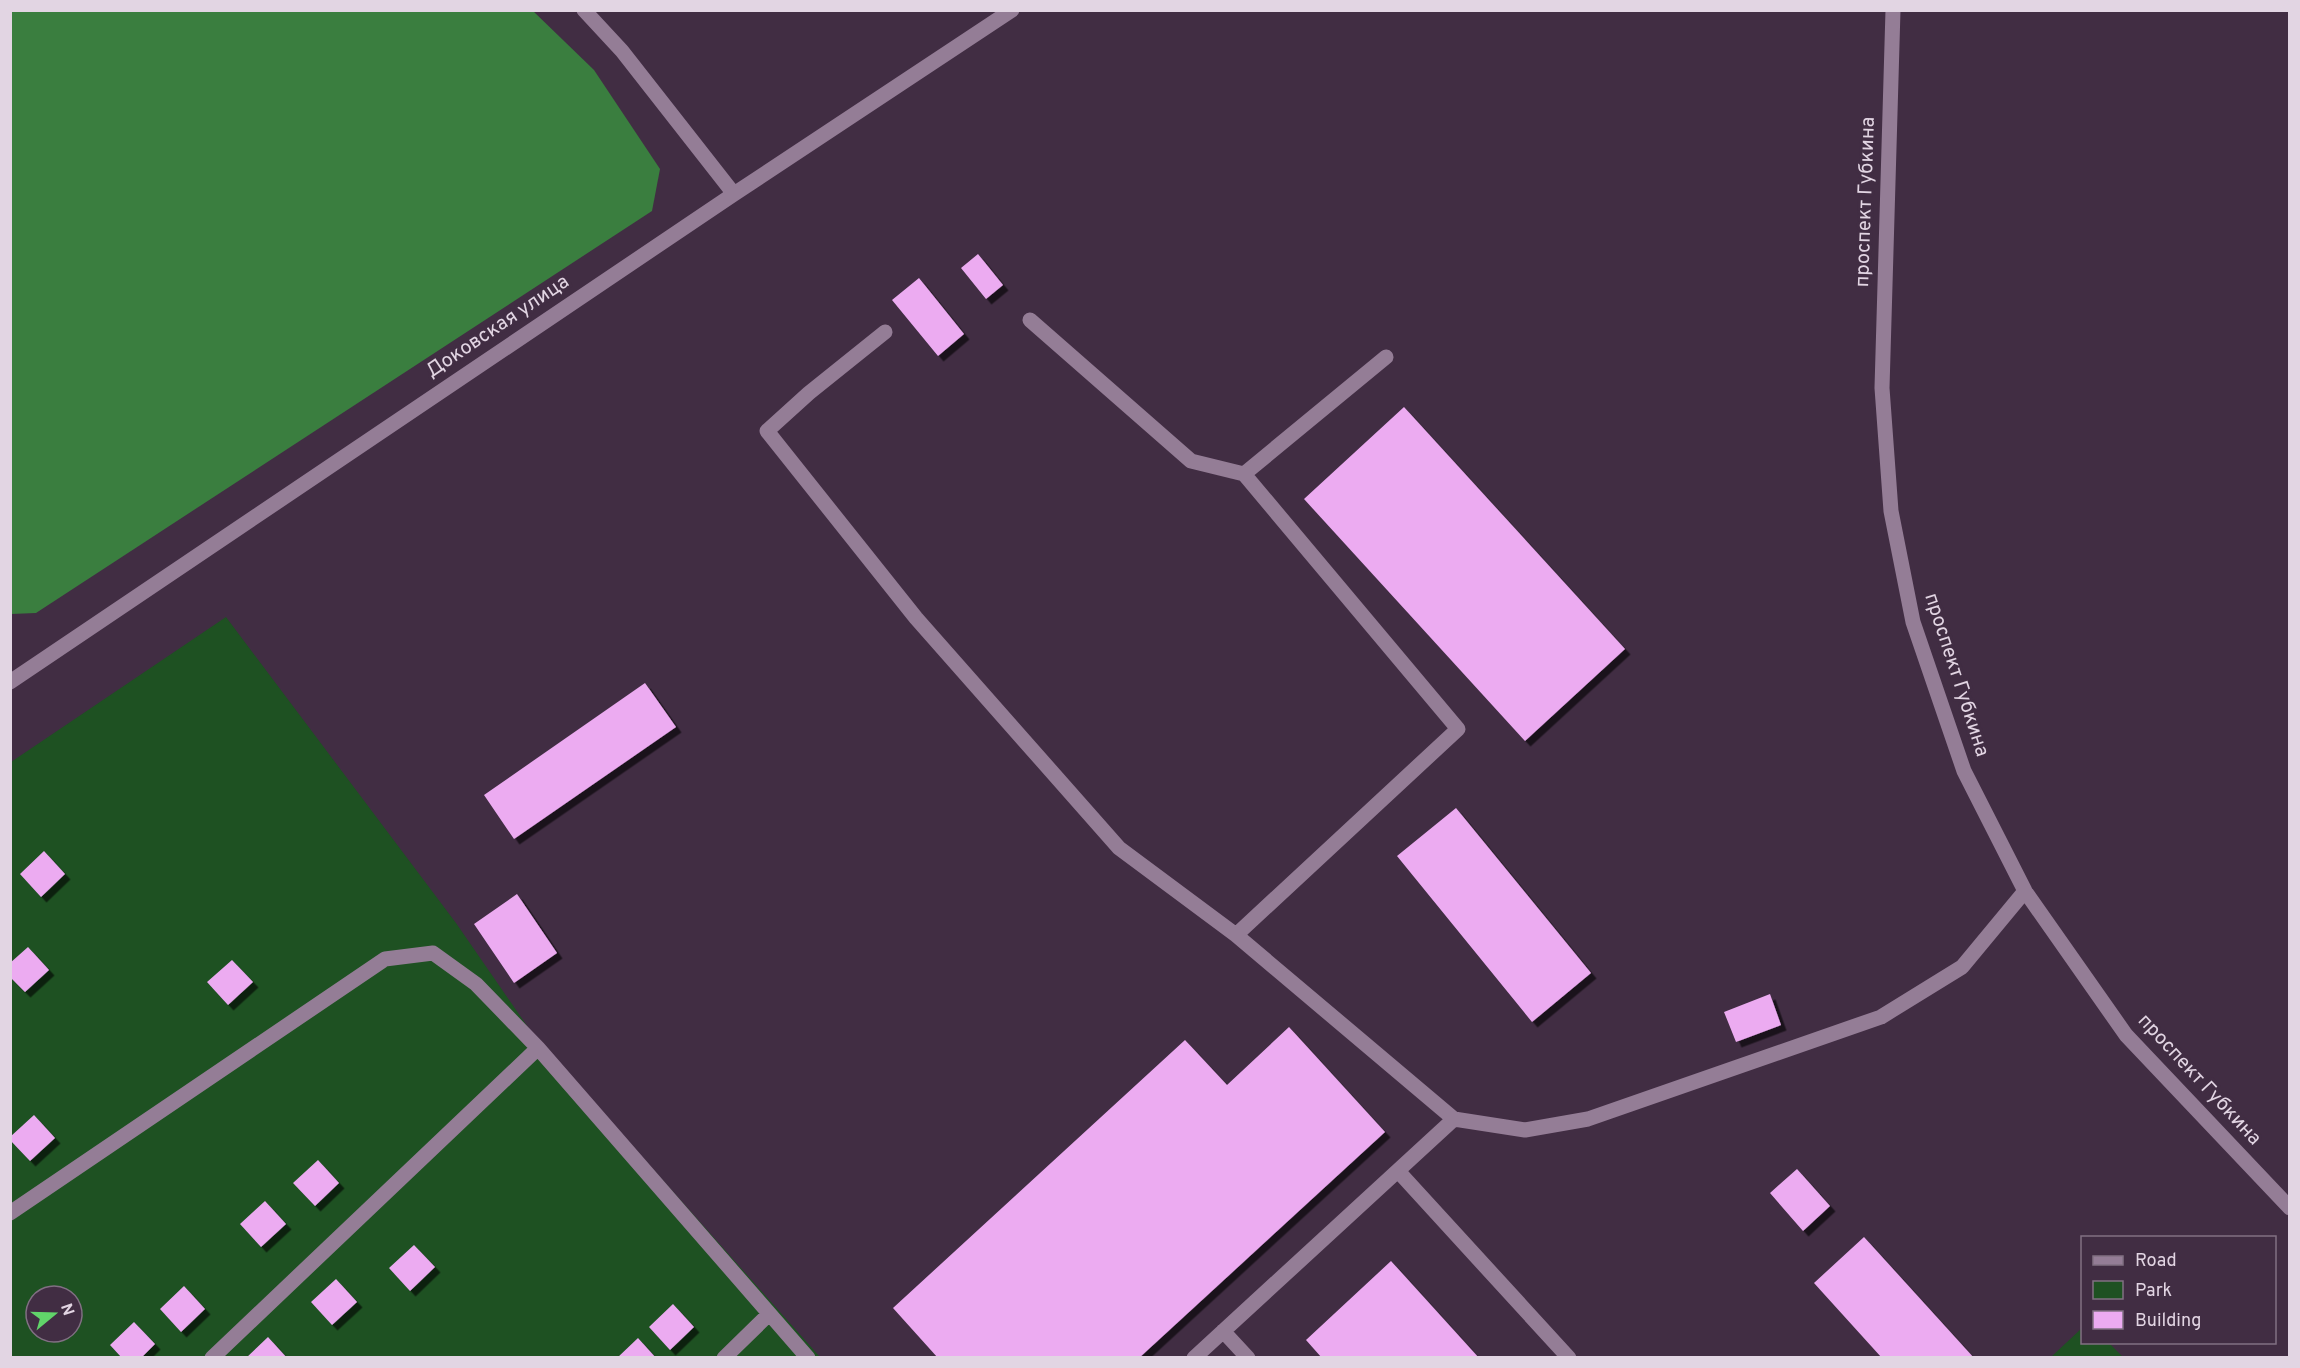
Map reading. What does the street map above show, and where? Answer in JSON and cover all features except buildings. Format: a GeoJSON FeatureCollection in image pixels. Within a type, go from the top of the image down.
{"type":"FeatureCollection","features":[{"type":"Feature","properties":{"kind":"street"},"geometry":{"type":"LineString","coordinates":[[584,10],[622,51],[734,194]]}},
{"type":"Feature","properties":{"kind":"street","name":"Доковская улица"},"geometry":{"type":"LineString","coordinates":[[10,682],[734,194],[1012,10]]}},
{"type":"Feature","properties":{"kind":"street","name":"проспект Губкина"},"geometry":{"type":"LineString","coordinates":[[1893,10],[1882,388],[1891,511],[1913,622],[1964,771],[2025,891],[2126,1035],[2289,1208]]}},
{"type":"Feature","properties":{"kind":"street"},"geometry":{"type":"LineString","coordinates":[[1030,320],[1191,460],[1244,474],[1458,729],[1236,935]]}},
{"type":"Feature","properties":{"kind":"street"},"geometry":{"type":"LineString","coordinates":[[885,332],[766,430],[916,618],[1119,848],[1236,935],[1454,1119],[1525,1130],[1588,1119],[1881,1017],[1962,967],[2025,891]]}},
{"type":"Feature","properties":{"kind":"street"},"geometry":{"type":"LineString","coordinates":[[1244,474],[1386,357]]}},
{"type":"Feature","properties":{"kind":"street"},"geometry":{"type":"LineString","coordinates":[[10,1212],[385,959],[433,953],[476,984],[538,1048],[808,1358]]}},
{"type":"Feature","properties":{"kind":"street"},"geometry":{"type":"LineString","coordinates":[[212,1358],[538,1048]]}},
{"type":"Feature","properties":{"kind":"street"},"geometry":{"type":"LineString","coordinates":[[1194,1358],[1454,1119]]}},
{"type":"Feature","properties":{"kind":"street"},"geometry":{"type":"LineString","coordinates":[[1398,1171],[1569,1358]]}},
{"type":"Feature","properties":{"kind":"street"},"geometry":{"type":"LineString","coordinates":[[724,1358],[769,1314]]}},
{"type":"Feature","properties":{"kind":"street"},"geometry":{"type":"LineString","coordinates":[[1223,1331],[1248,1358]]}},
{"type":"Feature","properties":{"kind":"green space"},"geometry":{"type":"Polygon","coordinates":[[[10,11],[533,11],[594,70],[660,169],[652,211],[36,613],[11,614],[10,11]]]}},
{"type":"Feature","properties":{"kind":"green space"},"geometry":{"type":"Polygon","coordinates":[[[226,617],[456,923],[532,1033],[820,1357],[11,1358],[11,762],[226,617]]]}},
{"type":"Feature","properties":{"kind":"green space"},"geometry":{"type":"Polygon","coordinates":[[[2081,1329],[2081,1344],[2110,1344],[2123,1357],[2051,1357],[2081,1329]]]}}]}
